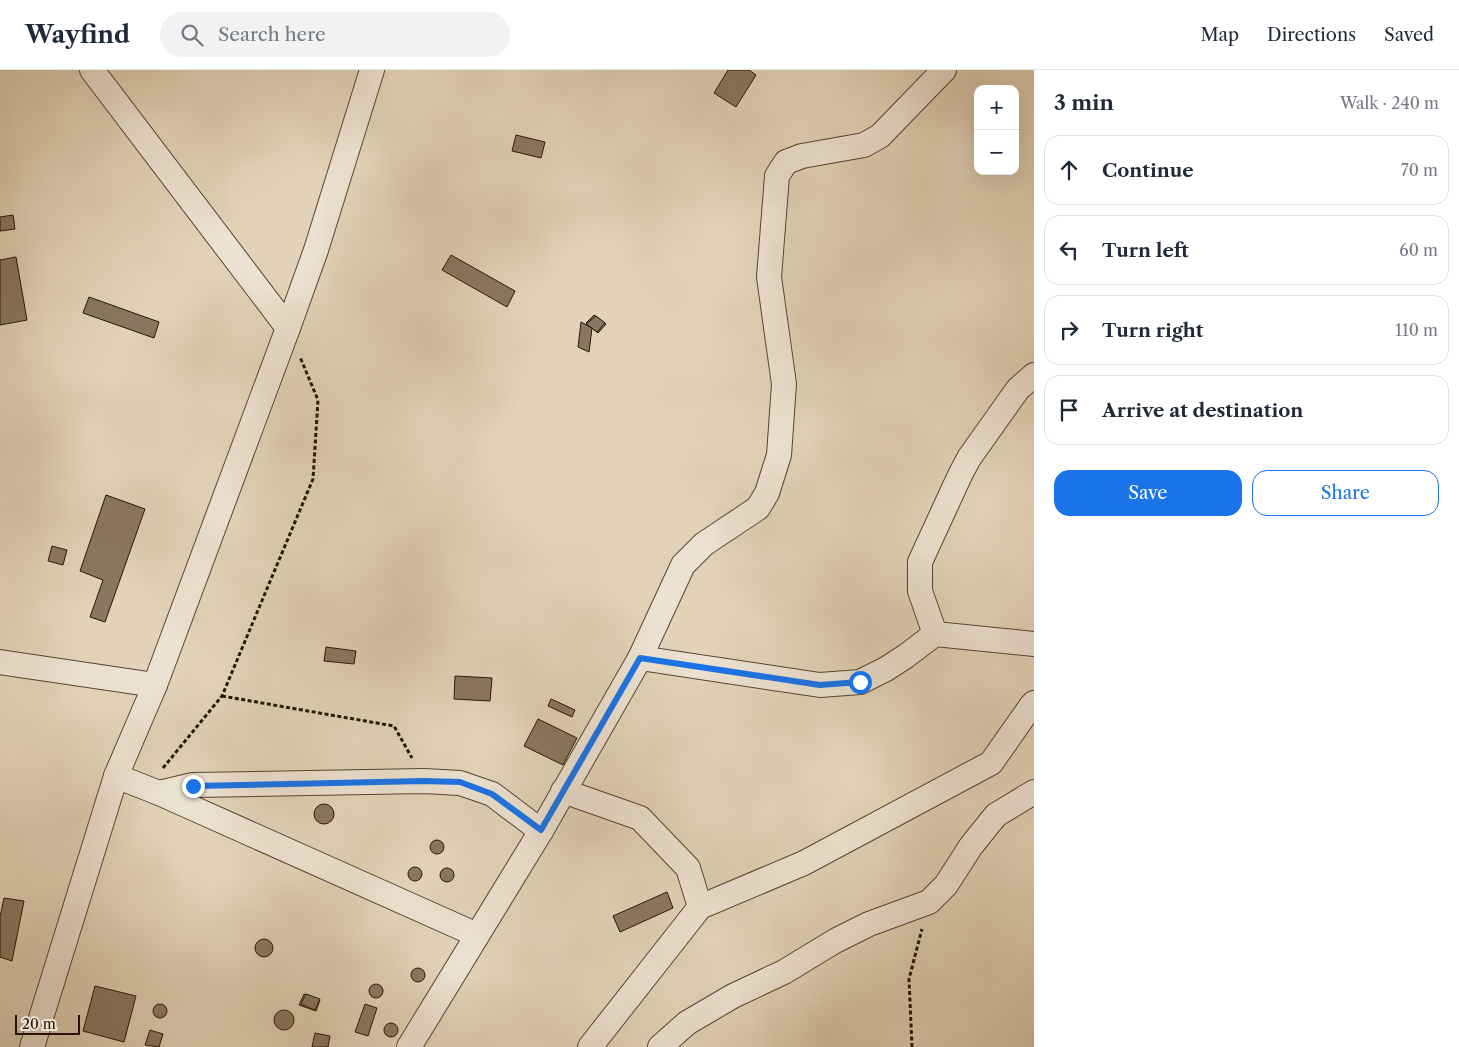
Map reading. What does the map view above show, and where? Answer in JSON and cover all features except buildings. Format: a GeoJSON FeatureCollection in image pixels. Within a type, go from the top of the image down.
{"type":"FeatureCollection","features":[{"type":"Feature","properties":{"kind":"street"},"geometry":{"type":"LineString","coordinates":[[92,70],[288,328]]}},
{"type":"Feature","properties":{"kind":"street"},"geometry":{"type":"LineString","coordinates":[[32,1047],[116,776],[155,685],[288,328],[316,250],[372,70]]}},
{"type":"Feature","properties":{"kind":"street"},"geometry":{"type":"LineString","coordinates":[[409,1047],[541,830],[640,658],[683,565],[704,544],[758,508],[767,493],[779,455],[784,384],[768,277],[777,176],[786,162],[802,156],[864,145],[880,136],[944,70]]}},
{"type":"Feature","properties":{"kind":"street"},"geometry":{"type":"LineString","coordinates":[[935,634],[920,591],[920,562],[960,475],[970,458],[1018,389],[1034,376]]}},
{"type":"Feature","properties":{"kind":"street"},"geometry":{"type":"LineString","coordinates":[[640,658],[828,685],[860,682],[893,665],[935,634],[1034,644]]}},
{"type":"Feature","properties":{"kind":"street"},"geometry":{"type":"LineString","coordinates":[[0,662],[155,685]]}},
{"type":"Feature","properties":{"kind":"street"},"geometry":{"type":"LineString","coordinates":[[590,1047],[700,907],[804,863],[991,763],[1034,703]]}},
{"type":"Feature","properties":{"kind":"street"},"geometry":{"type":"LineString","coordinates":[[116,776],[477,935]]}},
{"type":"Feature","properties":{"kind":"street"},"geometry":{"type":"LineString","coordinates":[[153,791],[193,786],[424,781],[460,782],[492,794],[541,830]]}},
{"type":"Feature","properties":{"kind":"street"},"geometry":{"type":"LineString","coordinates":[[563,791],[640,818],[688,868],[700,907]]}},
{"type":"Feature","properties":{"kind":"street"},"geometry":{"type":"LineString","coordinates":[[660,1047],[687,1023],[733,996],[784,972],[835,941],[868,924],[929,902],[946,885],[971,846],[996,815],[1034,792]]}},
{"type":"Feature","properties":{"kind":"path"},"geometry":{"type":"LineString","coordinates":[[153,791],[222,696],[313,479],[318,400],[288,328]]}},
{"type":"Feature","properties":{"kind":"path"},"geometry":{"type":"LineString","coordinates":[[222,696],[394,726],[424,781]]}},
{"type":"Feature","properties":{"kind":"path"},"geometry":{"type":"LineString","coordinates":[[912,1047],[909,979],[929,902]]}},
{"type":"Feature","properties":{"kind":"route"},"geometry":{"type":"LineString","coordinates":[[193,786],[424,781],[460,782],[492,794],[541,830],[640,658],[820,685],[860,682]]}}]}
